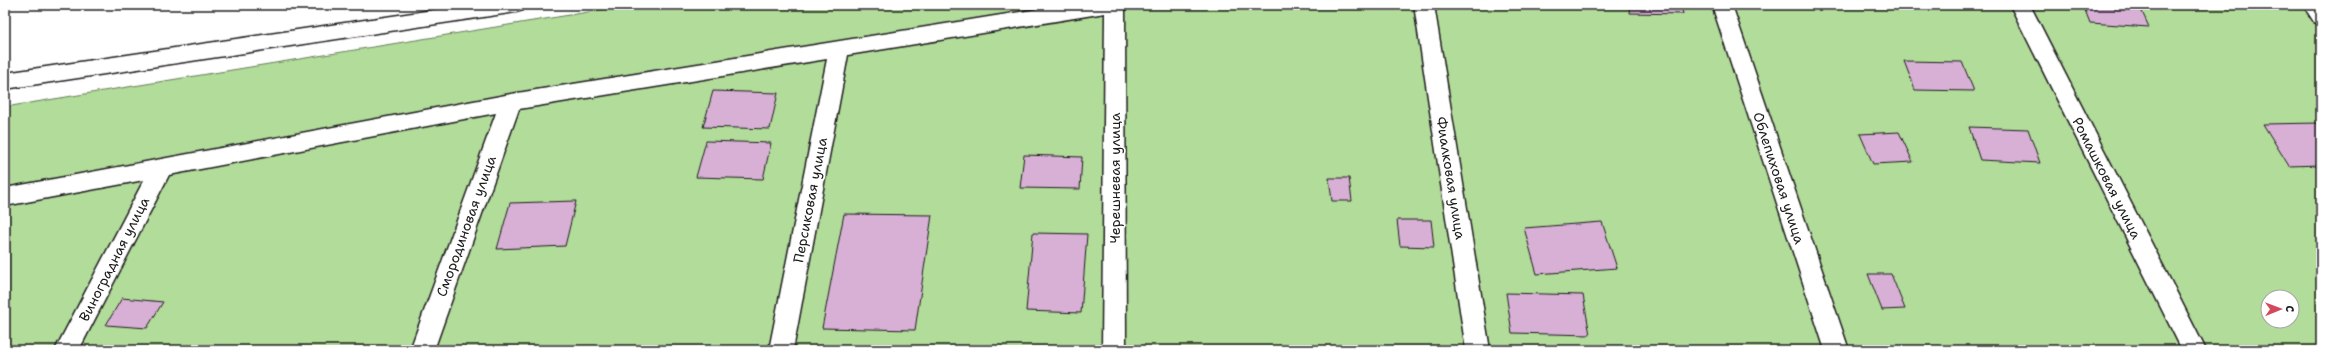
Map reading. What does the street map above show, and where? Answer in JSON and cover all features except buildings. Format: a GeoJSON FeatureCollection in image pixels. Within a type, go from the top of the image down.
{"type":"FeatureCollection","features":[{"type":"Feature","properties":{"kind":"street"},"geometry":{"type":"LineString","coordinates":[[5,197],[161,169],[511,102],[1110,5]]}},
{"type":"Feature","properties":{"kind":"street","name":"Черешневая улица"},"geometry":{"type":"LineString","coordinates":[[1114,350],[1115,5]]}},
{"type":"Feature","properties":{"kind":"street","name":"Фиалковая улица"},"geometry":{"type":"LineString","coordinates":[[1424,5],[1478,350]]}},
{"type":"Feature","properties":{"kind":"street","name":"Облепиховая улица"},"geometry":{"type":"LineString","coordinates":[[1722,5],[1837,350]]}},
{"type":"Feature","properties":{"kind":"street","name":"Ромашковая улица"},"geometry":{"type":"LineString","coordinates":[[2020,5],[2194,350]]}},
{"type":"Feature","properties":{"kind":"street"},"geometry":{"type":"LineString","coordinates":[[2313,5],[2321,17]]}},
{"type":"Feature","properties":{"kind":"street","name":"Персиковая улица"},"geometry":{"type":"LineString","coordinates":[[781,350],[839,49]]}},
{"type":"Feature","properties":{"kind":"street","name":"Смородиновая улица"},"geometry":{"type":"LineString","coordinates":[[422,350],[511,102]]}},
{"type":"Feature","properties":{"kind":"street","name":"Виноградная улица"},"geometry":{"type":"LineString","coordinates":[[67,350],[161,169]]}},
{"type":"Feature","properties":{"kind":"lane"},"geometry":{"type":"LineString","coordinates":[[5,82],[516,5]]}},
{"type":"Feature","properties":{"kind":"green space"},"geometry":{"type":"Polygon","coordinates":[[[631,5],[2321,5],[2321,350],[5,350],[5,107],[631,5]]]}}]}
